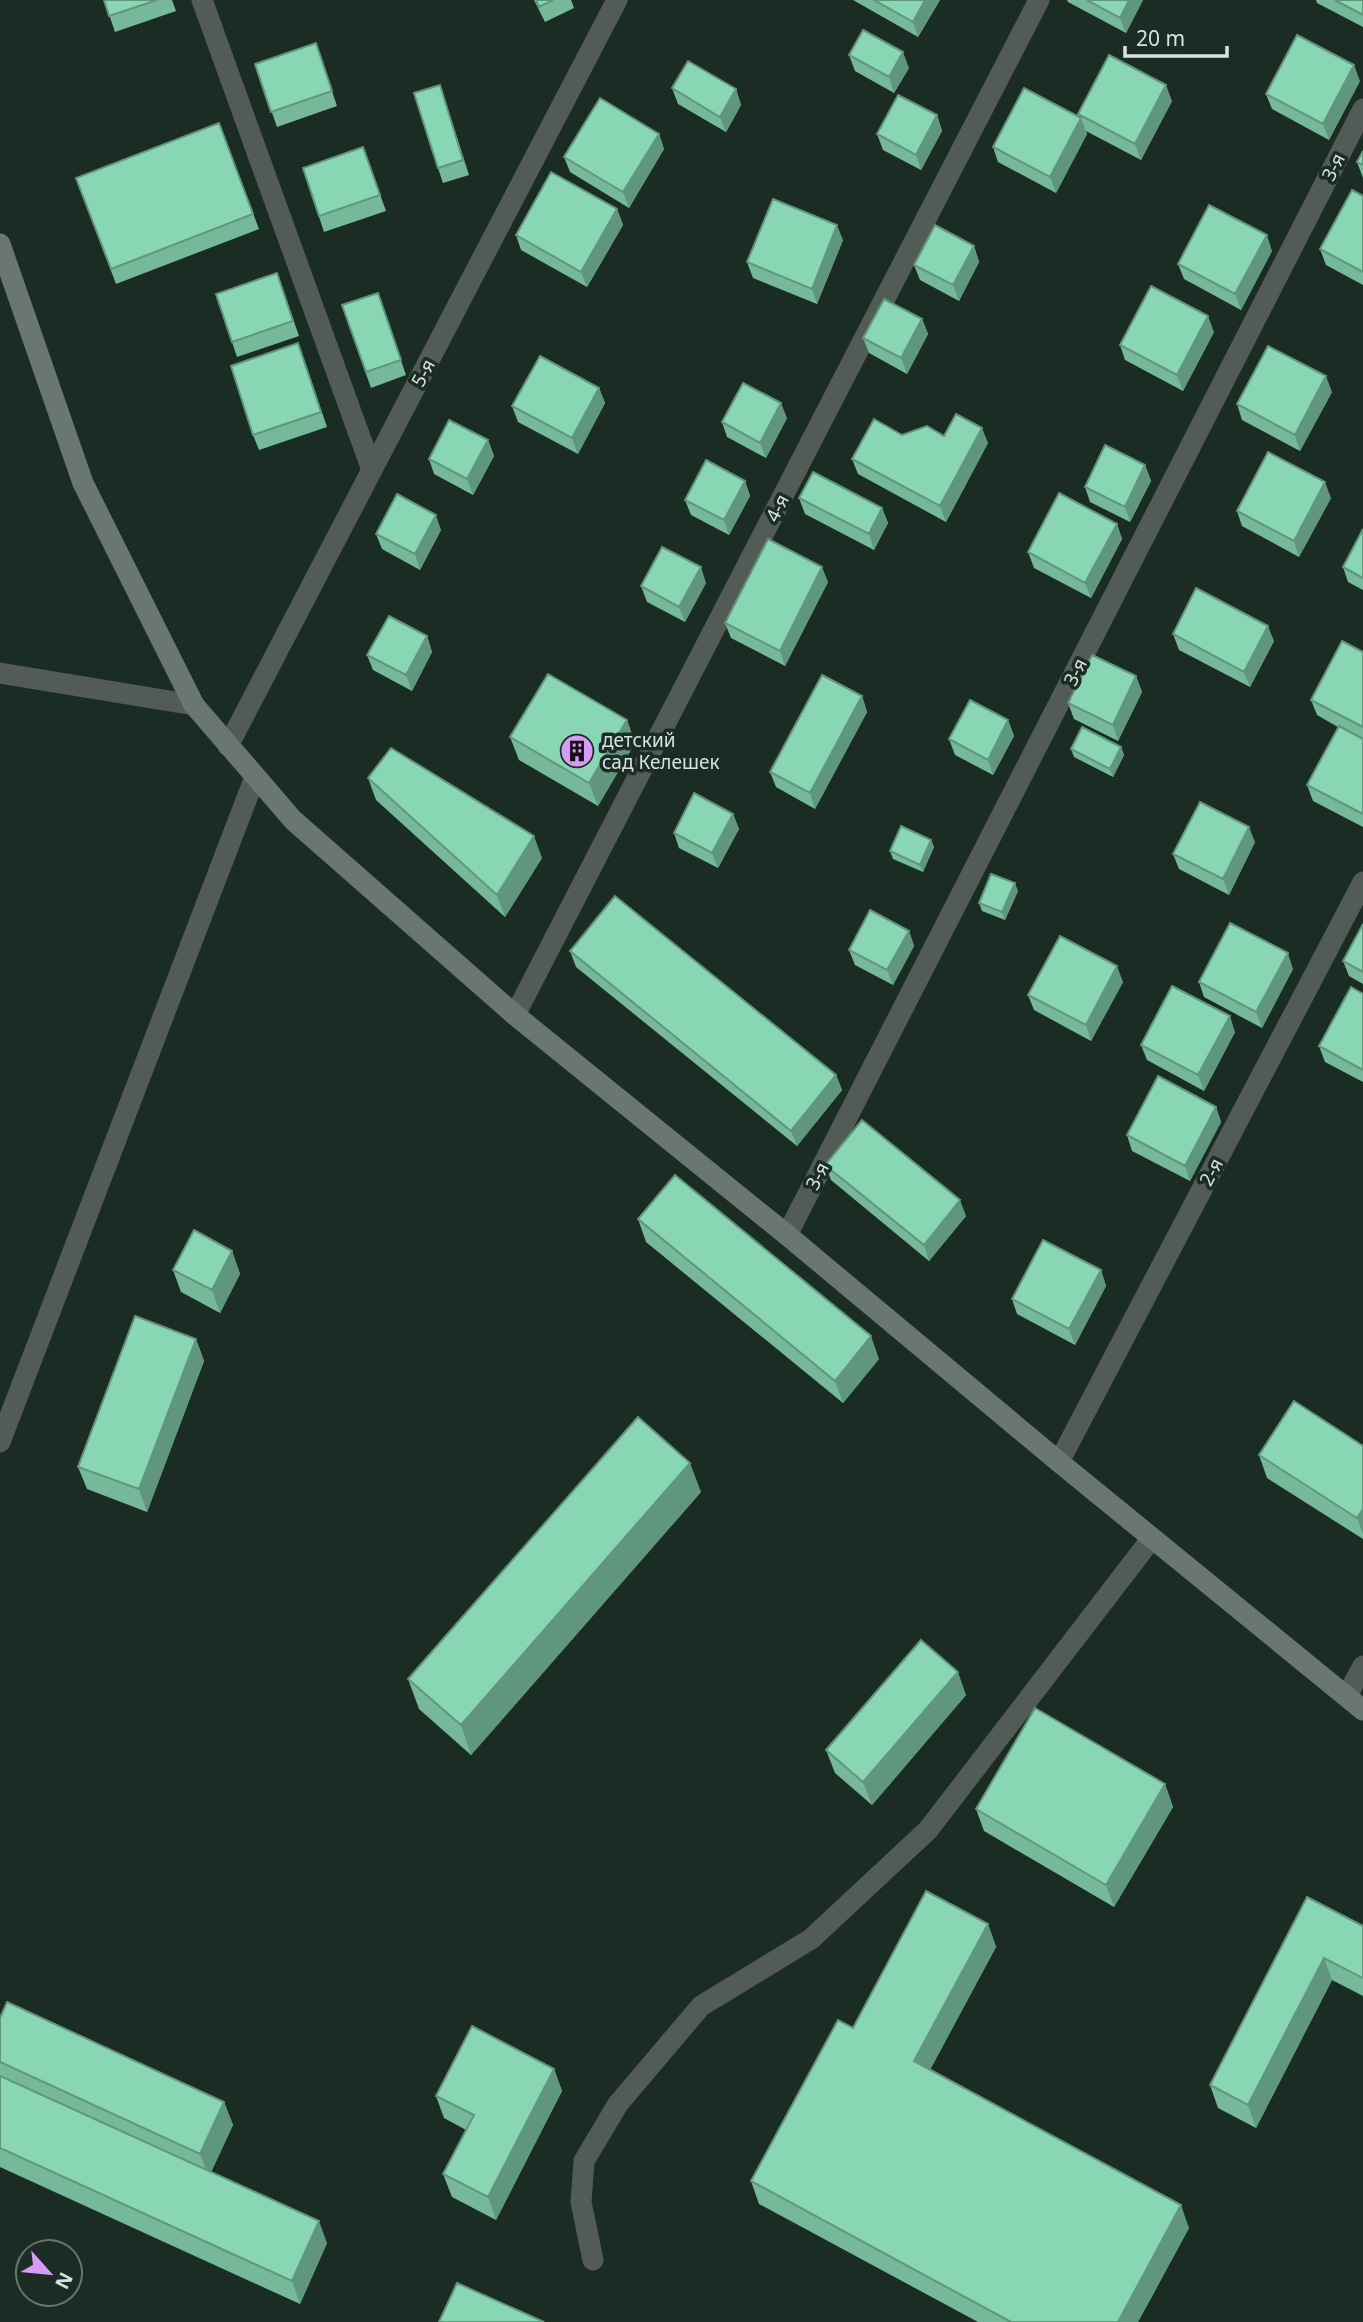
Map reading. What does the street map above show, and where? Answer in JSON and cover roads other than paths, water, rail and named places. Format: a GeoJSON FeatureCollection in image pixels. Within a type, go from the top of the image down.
{"type":"FeatureCollection","features":[{"type":"Feature","properties":{"kind":"street"},"geometry":{"type":"LineString","coordinates":[[202,0],[372,470]]}},
{"type":"Feature","properties":{"kind":"street","name":"5-я"},"geometry":{"type":"LineString","coordinates":[[228,746],[372,470],[603,10],[617,0]]}},
{"type":"Feature","properties":{"kind":"street","name":"4-я"},"geometry":{"type":"LineString","coordinates":[[515,1015],[1039,0]]}},
{"type":"Feature","properties":{"kind":"street","name":"3-я"},"geometry":{"type":"LineString","coordinates":[[787,1235],[1363,108]]}},
{"type":"Feature","properties":{"kind":"street"},"geometry":{"type":"LineString","coordinates":[[0,244],[83,483],[194,705],[293,820],[515,1015],[787,1235],[1059,1462],[1355,1703],[1363,1666]]}},
{"type":"Feature","properties":{"kind":"street"},"geometry":{"type":"LineString","coordinates":[[0,673],[194,705]]}},
{"type":"Feature","properties":{"kind":"street"},"geometry":{"type":"LineString","coordinates":[[0,1442],[255,777]]}},
{"type":"Feature","properties":{"kind":"street","name":"2-я"},"geometry":{"type":"LineString","coordinates":[[1059,1462],[1363,882]]}},
{"type":"Feature","properties":{"kind":"street"},"geometry":{"type":"LineString","coordinates":[[593,2260],[581,2202],[584,2161],[618,2104],[701,2006],[811,1939],[928,1830],[1152,1538]]}},
{"type":"Feature","properties":{"kind":"place","name":"детский сад Келешек"},"geometry":{"type":"Point","coordinates":[577,751]}}]}
